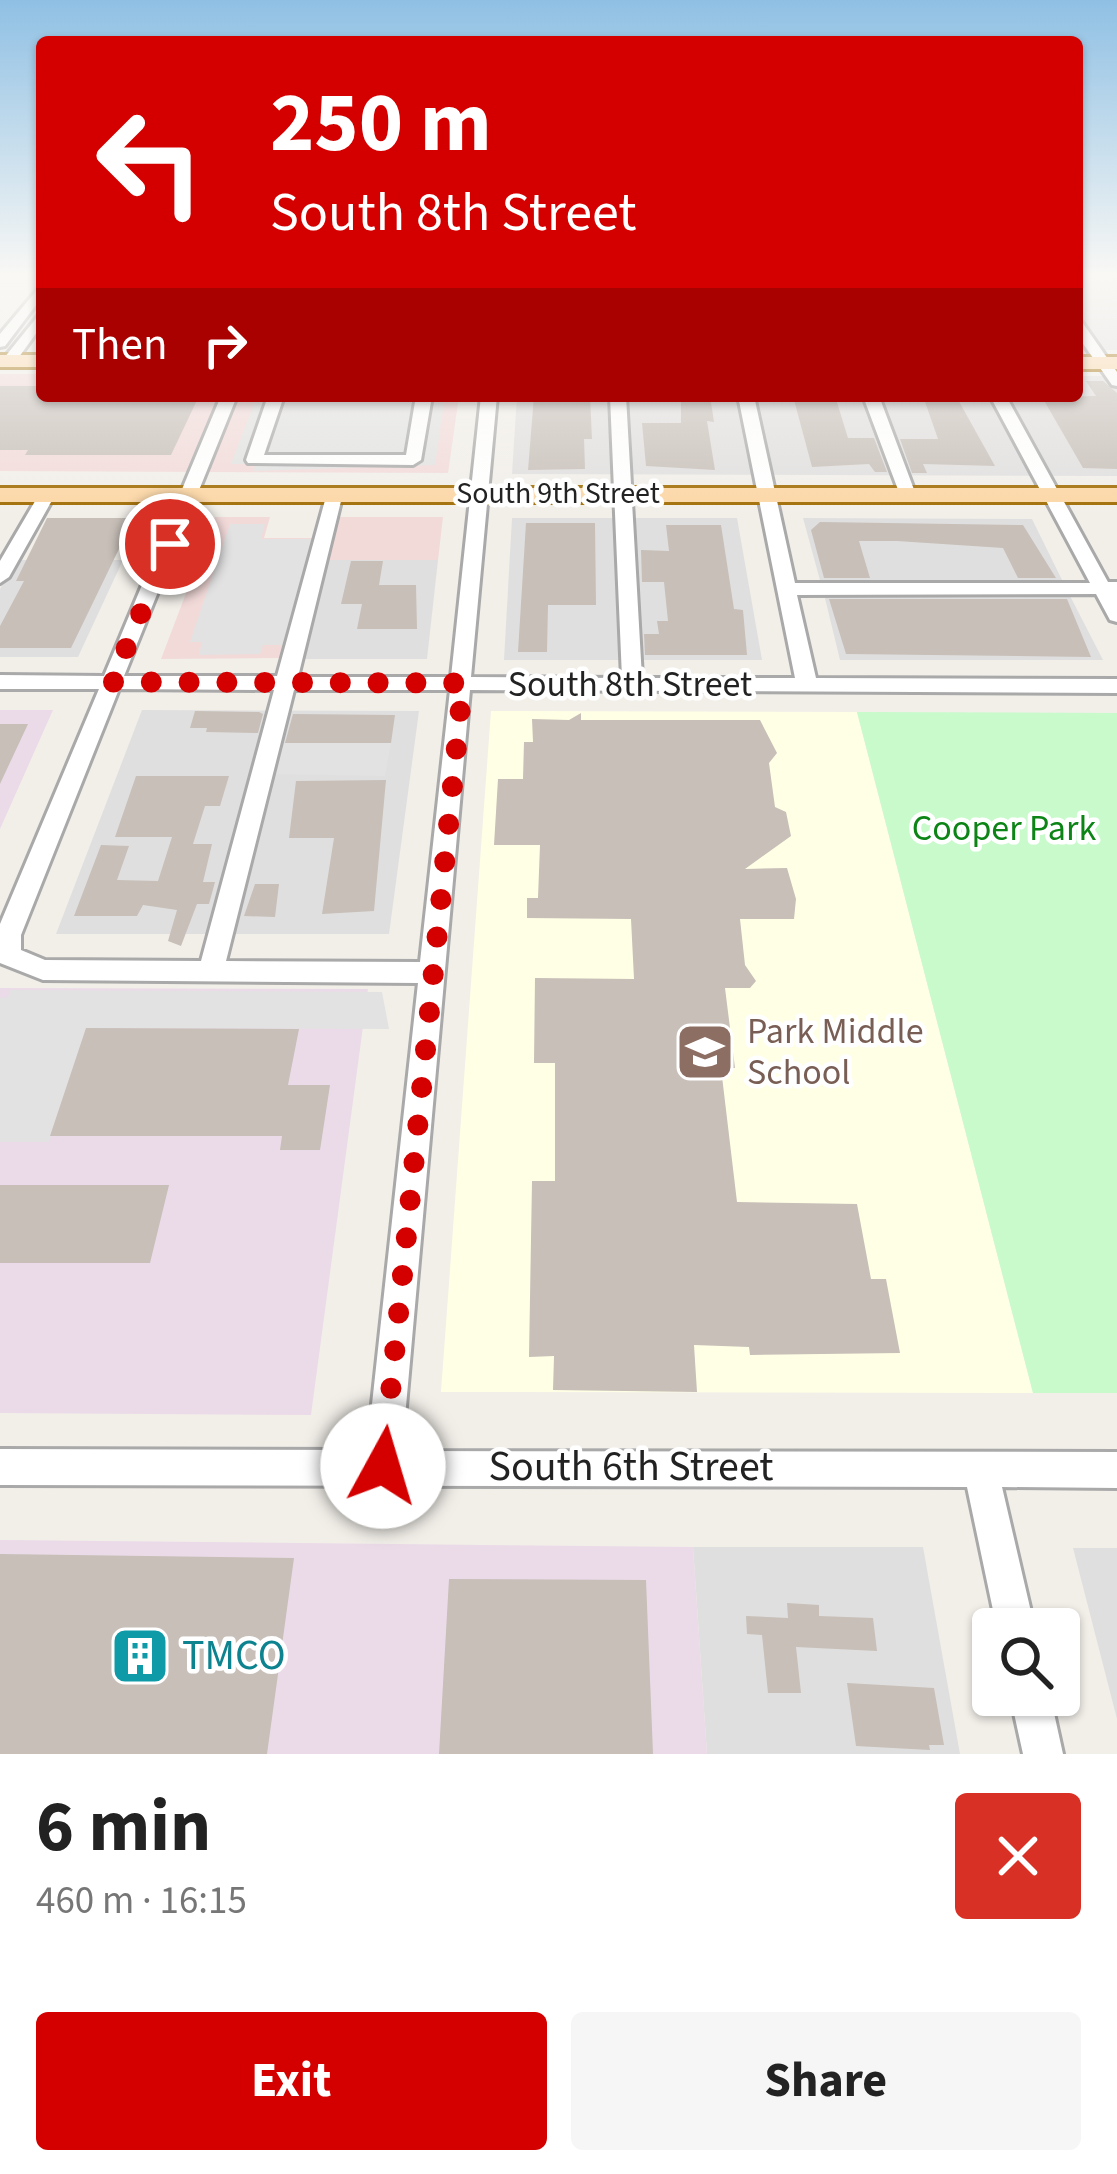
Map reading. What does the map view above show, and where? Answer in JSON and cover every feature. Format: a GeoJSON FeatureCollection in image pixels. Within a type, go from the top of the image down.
{"type":"FeatureCollection","features":[{"type":"Feature","properties":{"kind":"main road","name":"South 9th Street"},"geometry":{"type":"LineString","coordinates":[[0,494],[1117,495]]}},
{"type":"Feature","properties":{"kind":"street"},"geometry":{"type":"LineString","coordinates":[[1110,363],[1117,382]]}},
{"type":"Feature","properties":{"kind":"street"},"geometry":{"type":"LineString","coordinates":[[226,402],[8,935],[9,956],[44,970],[431,973]]}},
{"type":"Feature","properties":{"kind":"street"},"geometry":{"type":"LineString","coordinates":[[274,402],[254,460],[413,460],[423,402]]}},
{"type":"Feature","properties":{"kind":"street"},"geometry":{"type":"LineString","coordinates":[[383,1466],[488,402]]}},
{"type":"Feature","properties":{"kind":"street"},"geometry":{"type":"LineString","coordinates":[[618,402],[632,684]]}},
{"type":"Feature","properties":{"kind":"street"},"geometry":{"type":"LineString","coordinates":[[747,402],[807,685]]}},
{"type":"Feature","properties":{"kind":"street"},"geometry":{"type":"LineString","coordinates":[[873,402],[908,494]]}},
{"type":"Feature","properties":{"kind":"street"},"geometry":{"type":"LineString","coordinates":[[1001,402],[1109,588],[1117,616]]}},
{"type":"Feature","properties":{"kind":"street"},"geometry":{"type":"LineString","coordinates":[[368,493],[374,460]]}},
{"type":"Feature","properties":{"kind":"street"},"geometry":{"type":"LineString","coordinates":[[211,971],[335,493]]}},
{"type":"Feature","properties":{"kind":"street"},"geometry":{"type":"LineString","coordinates":[[0,577],[47,494]]}},
{"type":"Feature","properties":{"kind":"street"},"geometry":{"type":"LineString","coordinates":[[786,589],[1109,588]]}},
{"type":"Feature","properties":{"kind":"street","name":"South 8th Street"},"geometry":{"type":"LineString","coordinates":[[0,682],[1117,686]]}},
{"type":"Feature","properties":{"kind":"street","name":"South 6th Street"},"geometry":{"type":"LineString","coordinates":[[0,1467],[1117,1470]]}},
{"type":"Feature","properties":{"kind":"street"},"geometry":{"type":"LineString","coordinates":[[980,1468],[1011,1608]]}},
{"type":"Feature","properties":{"kind":"street"},"geometry":{"type":"LineString","coordinates":[[1035,1716],[1043,1754]]}},
{"type":"Feature","properties":{"kind":"shaded area"},"geometry":{"type":"Polygon","coordinates":[[[0,374],[36,374],[36,402],[458,402],[448,473],[0,471],[0,374]]]}},
{"type":"Feature","properties":{"kind":"shaded area"},"geometry":{"type":"Polygon","coordinates":[[[1083,376],[1117,376],[1117,476],[512,474],[517,402],[1083,402],[1083,376]]]}},
{"type":"Feature","properties":{"kind":"shaded area"},"geometry":{"type":"Polygon","coordinates":[[[255,402],[444,402],[435,465],[254,471],[255,464],[231,464],[255,402]]]}},
{"type":"Feature","properties":{"kind":"shaded area"},"geometry":{"type":"Polygon","coordinates":[[[215,517],[270,517],[264,538],[319,538],[287,658],[161,659],[215,517]]]}},
{"type":"Feature","properties":{"kind":"shaded area"},"geometry":{"type":"Polygon","coordinates":[[[334,517],[443,517],[438,560],[323,560],[334,517]]]}},
{"type":"Feature","properties":{"kind":"shaded area"},"geometry":{"type":"Polygon","coordinates":[[[512,518],[737,518],[762,660],[504,660],[512,518]]]}},
{"type":"Feature","properties":{"kind":"shaded area"},"geometry":{"type":"Polygon","coordinates":[[[803,518],[1032,519],[1065,586],[821,584],[803,518]]]}},
{"type":"Feature","properties":{"kind":"shaded area"},"geometry":{"type":"Polygon","coordinates":[[[230,524],[265,524],[261,539],[313,539],[287,645],[263,645],[260,654],[199,655],[202,642],[190,642],[230,524]]]}},
{"type":"Feature","properties":{"kind":"shaded area"},"geometry":{"type":"Polygon","coordinates":[[[16,560],[123,560],[78,657],[0,657],[0,589],[16,560]]]}},
{"type":"Feature","properties":{"kind":"shaded area"},"geometry":{"type":"Polygon","coordinates":[[[323,560],[438,560],[427,659],[297,659],[323,560]]]}},
{"type":"Feature","properties":{"kind":"shaded area"},"geometry":{"type":"Polygon","coordinates":[[[823,590],[1067,590],[1103,660],[840,660],[823,590]]]}},
{"type":"Feature","properties":{"kind":"shaded area"},"geometry":{"type":"Polygon","coordinates":[[[0,710],[53,710],[0,829],[0,710]]]}},
{"type":"Feature","properties":{"kind":"shaded area"},"geometry":{"type":"Polygon","coordinates":[[[142,710],[419,711],[389,934],[56,934],[142,710]]]}},
{"type":"Feature","properties":{"kind":"shaded area","name":"Park Middle School"},"geometry":{"type":"Polygon","coordinates":[[[491,711],[857,712],[1033,1393],[441,1392],[491,711]]]}},
{"type":"Feature","properties":{"kind":"shaded area"},"geometry":{"type":"Polygon","coordinates":[[[277,743],[391,743],[385,776],[270,774],[277,743]]]}},
{"type":"Feature","properties":{"kind":"shaded area"},"geometry":{"type":"Polygon","coordinates":[[[0,988],[368,989],[311,1415],[0,1413],[0,988]]]}},
{"type":"Feature","properties":{"kind":"shaded area"},"geometry":{"type":"Polygon","coordinates":[[[10,990],[382,992],[389,1029],[86,1028],[49,1142],[0,1142],[0,998],[8,997],[10,990]]]}},
{"type":"Feature","properties":{"kind":"shaded area"},"geometry":{"type":"Polygon","coordinates":[[[0,1540],[693,1547],[707,1754],[0,1754],[0,1540]]]}},
{"type":"Feature","properties":{"kind":"shaded area"},"geometry":{"type":"Polygon","coordinates":[[[693,1547],[923,1547],[960,1754],[707,1754],[693,1547]]]}},
{"type":"Feature","properties":{"kind":"shaded area"},"geometry":{"type":"Polygon","coordinates":[[[1073,1548],[1117,1548],[1117,1719],[1073,1548]]]}},
{"type":"Feature","properties":{"kind":"green space","name":"Cooper Park"},"geometry":{"type":"Polygon","coordinates":[[[857,712],[1117,713],[1117,1393],[1033,1393],[857,712]]]}},
{"type":"Feature","properties":{"kind":"building"},"geometry":{"type":"Polygon","coordinates":[[[1086,381],[1103,381],[1117,393],[1117,469],[1083,468],[1045,402],[1083,402],[1083,396],[1096,396],[1086,381]]]}},
{"type":"Feature","properties":{"kind":"building"},"geometry":{"type":"Polygon","coordinates":[[[0,386],[36,386],[36,402],[196,402],[171,455],[25,455],[28,450],[0,450],[0,386]]]}},
{"type":"Feature","properties":{"kind":"building"},"geometry":{"type":"Polygon","coordinates":[[[534,402],[590,402],[592,439],[584,439],[585,469],[528,470],[534,402]]]}},
{"type":"Feature","properties":{"kind":"building"},"geometry":{"type":"Polygon","coordinates":[[[681,402],[711,402],[714,422],[707,421],[715,470],[646,466],[642,423],[681,423],[681,402]]]}},
{"type":"Feature","properties":{"kind":"building"},"geometry":{"type":"Polygon","coordinates":[[[795,402],[837,402],[848,438],[874,438],[887,472],[875,472],[869,464],[812,467],[795,402]]]}},
{"type":"Feature","properties":{"kind":"building"},"geometry":{"type":"Polygon","coordinates":[[[925,402],[959,402],[995,466],[923,464],[927,473],[912,473],[900,439],[938,439],[925,402]]]}},
{"type":"Feature","properties":{"kind":"building"},"geometry":{"type":"Polygon","coordinates":[[[47,518],[134,518],[71,648],[0,648],[0,626],[24,581],[16,581],[47,518]]]}},
{"type":"Feature","properties":{"kind":"building"},"geometry":{"type":"Polygon","coordinates":[[[820,522],[1023,525],[1056,578],[1018,578],[1003,548],[859,541],[870,578],[824,578],[811,530],[820,522]]]}},
{"type":"Feature","properties":{"kind":"building"},"geometry":{"type":"Polygon","coordinates":[[[526,523],[595,523],[596,605],[548,605],[547,652],[518,652],[526,523]]]}},
{"type":"Feature","properties":{"kind":"building"},"geometry":{"type":"Polygon","coordinates":[[[666,525],[721,525],[734,609],[743,610],[747,655],[645,655],[644,634],[659,634],[657,621],[668,621],[664,582],[642,582],[641,550],[669,551],[666,525]]]}},
{"type":"Feature","properties":{"kind":"building"},"geometry":{"type":"Polygon","coordinates":[[[351,561],[383,561],[379,585],[416,585],[417,629],[357,629],[362,604],[341,604],[351,561]]]}},
{"type":"Feature","properties":{"kind":"building"},"geometry":{"type":"Polygon","coordinates":[[[829,599],[1067,599],[1091,657],[846,654],[829,599]]]}},
{"type":"Feature","properties":{"kind":"building"},"geometry":{"type":"Polygon","coordinates":[[[195,711],[263,714],[258,733],[206,732],[207,728],[190,728],[195,711]]]}},
{"type":"Feature","properties":{"kind":"building","name":"Park Middle School"},"geometry":{"type":"Polygon","coordinates":[[[581,713],[581,720],[760,720],[777,753],[769,763],[775,807],[786,812],[791,836],[745,869],[787,868],[796,899],[794,919],[740,919],[745,965],[756,981],[750,988],[725,988],[735,1068],[721,1068],[737,1202],[857,1204],[871,1279],[886,1279],[900,1353],[750,1355],[749,1347],[694,1345],[697,1392],[553,1390],[554,1356],[529,1357],[532,1181],[555,1181],[555,1063],[534,1063],[535,978],[634,979],[631,919],[527,918],[527,898],[538,898],[540,845],[494,845],[498,779],[523,779],[524,742],[533,742],[532,719],[569,720],[581,713]]]}},
{"type":"Feature","properties":{"kind":"building"},"geometry":{"type":"Polygon","coordinates":[[[293,714],[395,715],[391,743],[285,743],[293,714]]]}},
{"type":"Feature","properties":{"kind":"building"},"geometry":{"type":"Polygon","coordinates":[[[0,724],[28,724],[0,784],[0,724]]]}},
{"type":"Feature","properties":{"kind":"building"},"geometry":{"type":"Polygon","coordinates":[[[136,776],[229,776],[220,806],[205,806],[193,844],[212,844],[203,882],[215,882],[209,904],[197,904],[181,946],[168,941],[177,910],[143,905],[137,916],[74,916],[101,845],[129,846],[117,880],[158,881],[172,837],[115,837],[136,776]]]}},
{"type":"Feature","properties":{"kind":"building"},"geometry":{"type":"Polygon","coordinates":[[[386,780],[374,911],[322,914],[334,838],[289,838],[296,781],[386,780]]]}},
{"type":"Feature","properties":{"kind":"building"},"geometry":{"type":"Polygon","coordinates":[[[255,884],[279,884],[275,917],[244,916],[255,884]]]}},
{"type":"Feature","properties":{"kind":"building"},"geometry":{"type":"Polygon","coordinates":[[[86,1028],[299,1029],[288,1085],[330,1085],[320,1150],[280,1150],[282,1136],[50,1136],[86,1028]]]}},
{"type":"Feature","properties":{"kind":"building"},"geometry":{"type":"Polygon","coordinates":[[[0,1185],[169,1185],[150,1263],[0,1263],[0,1185]]]}},
{"type":"Feature","properties":{"kind":"building","name":"TMCO"},"geometry":{"type":"Polygon","coordinates":[[[0,1554],[294,1558],[267,1754],[0,1754],[0,1554]]]}},
{"type":"Feature","properties":{"kind":"building"},"geometry":{"type":"Polygon","coordinates":[[[449,1579],[646,1580],[653,1754],[439,1754],[449,1579]]]}},
{"type":"Feature","properties":{"kind":"building"},"geometry":{"type":"Polygon","coordinates":[[[787,1603],[819,1605],[819,1616],[873,1618],[877,1651],[796,1647],[801,1693],[768,1693],[762,1635],[747,1634],[746,1616],[788,1618],[787,1603]]]}},
{"type":"Feature","properties":{"kind":"building"},"geometry":{"type":"Polygon","coordinates":[[[847,1683],[934,1688],[944,1745],[929,1745],[930,1750],[856,1746],[847,1683]]]}},
{"type":"Feature","properties":{"kind":"place","name":"Park Middle School"},"geometry":{"type":"Point","coordinates":[705,1052]}},
{"type":"Feature","properties":{"kind":"place","name":"TMCO"},"geometry":{"type":"Point","coordinates":[140,1656]}},
{"type":"Feature","properties":{"kind":"route"},"geometry":{"type":"LineString","coordinates":[[170,544],[112,682],[463,683],[383,1466]]}}]}
